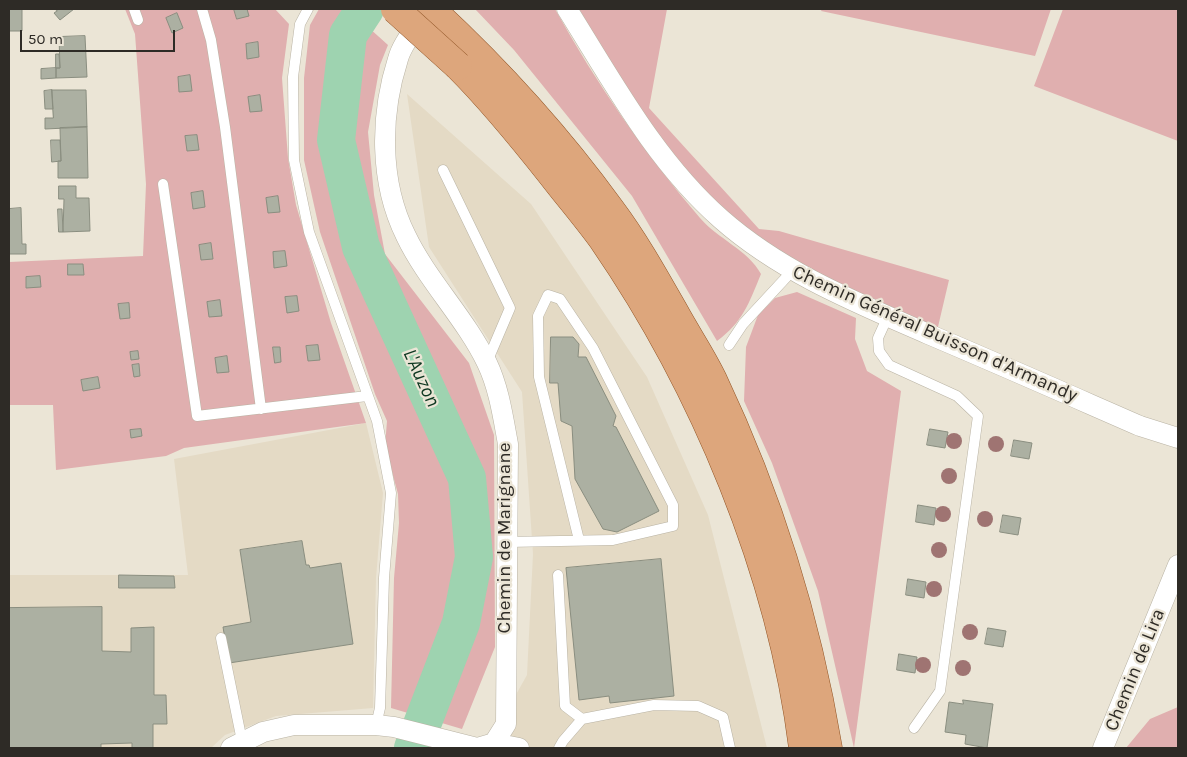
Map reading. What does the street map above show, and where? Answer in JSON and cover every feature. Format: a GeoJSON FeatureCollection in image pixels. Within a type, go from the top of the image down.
{"type":"FeatureCollection","features":[{"type":"Feature","properties":{"kind":"main road"},"geometry":{"type":"LineString","coordinates":[[395,9],[465,57],[537,117],[612,211],[713,378],[766,506],[798,614],[820,701],[828,748]]}},
{"type":"Feature","properties":{"kind":"main road"},"geometry":{"type":"LineString","coordinates":[[430,9],[465,57],[494,103],[602,239],[650,314],[701,412],[742,508],[777,614],[797,705],[803,748]]}},
{"type":"Feature","properties":{"kind":"street","name":"Chemin de Marignane"},"geometry":{"type":"LineString","coordinates":[[430,9],[398,57],[388,104],[384,146],[391,194],[406,236],[487,363],[500,400],[508,444],[506,724],[493,746]]}},
{"type":"Feature","properties":{"kind":"street","name":"Chemin Général Buisson d'Armandy"},"geometry":{"type":"LineString","coordinates":[[567,9],[633,116],[664,158],[720,218],[760,251],[793,270],[888,316],[1140,426],[1178,438]]}},
{"type":"Feature","properties":{"kind":"street","name":"Chemin de Lira"},"geometry":{"type":"LineString","coordinates":[[1103,748],[1178,565]]}},
{"type":"Feature","properties":{"kind":"street"},"geometry":{"type":"LineString","coordinates":[[236,745],[263,732],[294,725],[385,726],[463,746],[519,748]]}},
{"type":"Feature","properties":{"kind":"lane"},"geometry":{"type":"LineString","coordinates":[[134,9],[138,20]]}},
{"type":"Feature","properties":{"kind":"lane"},"geometry":{"type":"LineString","coordinates":[[202,9],[211,40],[225,127],[261,408]]}},
{"type":"Feature","properties":{"kind":"lane"},"geometry":{"type":"LineString","coordinates":[[308,9],[300,24],[293,77],[294,160],[309,232],[377,421],[391,493],[384,578],[380,708],[385,726]]}},
{"type":"Feature","properties":{"kind":"lane"},"geometry":{"type":"LineString","coordinates":[[443,170],[510,308],[487,363]]}},
{"type":"Feature","properties":{"kind":"lane"},"geometry":{"type":"LineString","coordinates":[[163,184],[197,416],[368,396]]}},
{"type":"Feature","properties":{"kind":"lane"},"geometry":{"type":"LineString","coordinates":[[729,345],[744,324],[793,270]]}},
{"type":"Feature","properties":{"kind":"lane"},"geometry":{"type":"LineString","coordinates":[[507,542],[613,540],[673,526],[673,505],[593,348],[560,299],[548,295],[538,316],[539,377],[580,540]]}},
{"type":"Feature","properties":{"kind":"lane"},"geometry":{"type":"LineString","coordinates":[[888,316],[878,338],[879,351],[889,365],[958,396],[978,416],[940,691],[914,728]]}},
{"type":"Feature","properties":{"kind":"lane"},"geometry":{"type":"LineString","coordinates":[[558,575],[564,706],[582,719]]}},
{"type":"Feature","properties":{"kind":"lane"},"geometry":{"type":"LineString","coordinates":[[220,638],[236,745]]}},
{"type":"Feature","properties":{"kind":"lane"},"geometry":{"type":"LineString","coordinates":[[559,748],[562,741],[582,719],[654,705],[698,706],[723,717],[730,748]]}},
{"type":"Feature","properties":{"kind":"shaded area"},"geometry":{"type":"Polygon","coordinates":[[[125,9],[275,9],[289,24],[282,78],[288,158],[296,205],[331,323],[366,423],[184,448],[166,456],[56,470],[53,405],[9,405],[9,262],[143,256],[146,184],[135,34],[125,9]]]}},
{"type":"Feature","properties":{"kind":"shaded area"},"geometry":{"type":"Polygon","coordinates":[[[319,9],[348,9],[388,45],[380,65],[368,132],[374,195],[385,254],[469,363],[494,435],[495,647],[462,729],[391,708],[394,578],[399,523],[398,494],[385,446],[387,421],[375,394],[320,232],[304,160],[304,78],[310,25],[319,9]]]}},
{"type":"Feature","properties":{"kind":"shaded area"},"geometry":{"type":"Polygon","coordinates":[[[475,9],[555,9],[604,91],[660,169],[700,218],[749,258],[761,274],[749,303],[739,319],[717,341],[632,196],[514,50],[475,9]]]}},
{"type":"Feature","properties":{"kind":"shaded area"},"geometry":{"type":"Polygon","coordinates":[[[579,9],[667,9],[649,108],[759,229],[779,231],[949,280],[937,331],[780,255],[728,216],[676,158],[629,95],[579,9]]]}},
{"type":"Feature","properties":{"kind":"shaded area"},"geometry":{"type":"Polygon","coordinates":[[[822,9],[1051,9],[1035,56],[821,11],[822,9]]]}},
{"type":"Feature","properties":{"kind":"shaded area"},"geometry":{"type":"Polygon","coordinates":[[[1063,9],[1178,9],[1178,141],[1034,86],[1063,9]]]}},
{"type":"Feature","properties":{"kind":"shaded area"},"geometry":{"type":"Polygon","coordinates":[[[407,94],[531,204],[647,377],[708,515],[767,748],[486,748],[527,675],[533,554],[522,392],[429,247],[407,94]]]}},
{"type":"Feature","properties":{"kind":"shaded area"},"geometry":{"type":"Polygon","coordinates":[[[797,292],[856,318],[855,339],[867,371],[901,391],[854,748],[818,591],[772,463],[744,401],[746,347],[758,315],[775,298],[797,292]]]}},
{"type":"Feature","properties":{"kind":"shaded area"},"geometry":{"type":"Polygon","coordinates":[[[366,423],[383,493],[376,578],[373,708],[276,716],[225,735],[211,748],[9,748],[9,575],[188,575],[174,459],[366,423]]]}},
{"type":"Feature","properties":{"kind":"shaded area"},"geometry":{"type":"Polygon","coordinates":[[[1178,707],[1178,748],[1126,748],[1150,719],[1178,707]]]}},
{"type":"Feature","properties":{"kind":"building"},"geometry":{"type":"Polygon","coordinates":[[[9,9],[22,9],[22,31],[9,31],[9,9]]]}},
{"type":"Feature","properties":{"kind":"building"},"geometry":{"type":"Polygon","coordinates":[[[55,9],[74,9],[60,20],[54,13],[57,11],[55,9]]]}},
{"type":"Feature","properties":{"kind":"building"},"geometry":{"type":"Polygon","coordinates":[[[234,9],[247,9],[249,16],[237,19],[234,9]]]}},
{"type":"Feature","properties":{"kind":"building"},"geometry":{"type":"Polygon","coordinates":[[[177,13],[183,28],[172,33],[166,18],[177,13]]]}},
{"type":"Feature","properties":{"kind":"building"},"geometry":{"type":"Polygon","coordinates":[[[85,36],[87,77],[56,78],[56,68],[60,68],[59,37],[85,36]]]}},
{"type":"Feature","properties":{"kind":"building"},"geometry":{"type":"Polygon","coordinates":[[[258,42],[259,57],[247,59],[246,44],[258,42]]]}},
{"type":"Feature","properties":{"kind":"building"},"geometry":{"type":"Polygon","coordinates":[[[56,54],[59,54],[60,68],[56,68],[56,54]]]}},
{"type":"Feature","properties":{"kind":"building"},"geometry":{"type":"Polygon","coordinates":[[[56,68],[56,78],[41,79],[41,69],[56,68]]]}},
{"type":"Feature","properties":{"kind":"building"},"geometry":{"type":"Polygon","coordinates":[[[190,75],[192,91],[179,92],[178,77],[190,75]]]}},
{"type":"Feature","properties":{"kind":"building"},"geometry":{"type":"Polygon","coordinates":[[[52,90],[53,109],[45,109],[44,91],[52,90]]]}},
{"type":"Feature","properties":{"kind":"building"},"geometry":{"type":"Polygon","coordinates":[[[52,90],[86,90],[87,127],[45,129],[45,118],[53,118],[52,90]]]}},
{"type":"Feature","properties":{"kind":"building"},"geometry":{"type":"Polygon","coordinates":[[[260,95],[262,111],[250,112],[248,97],[260,95]]]}},
{"type":"Feature","properties":{"kind":"building"},"geometry":{"type":"Polygon","coordinates":[[[87,127],[88,178],[58,178],[58,161],[61,161],[60,128],[87,127]]]}},
{"type":"Feature","properties":{"kind":"building"},"geometry":{"type":"Polygon","coordinates":[[[197,135],[199,150],[187,151],[185,136],[197,135]]]}},
{"type":"Feature","properties":{"kind":"building"},"geometry":{"type":"Polygon","coordinates":[[[51,140],[60,140],[61,161],[52,162],[51,140]]]}},
{"type":"Feature","properties":{"kind":"building"},"geometry":{"type":"Polygon","coordinates":[[[59,186],[76,186],[76,198],[89,198],[90,231],[63,232],[64,199],[59,199],[59,186]]]}},
{"type":"Feature","properties":{"kind":"building"},"geometry":{"type":"Polygon","coordinates":[[[203,191],[205,207],[193,209],[191,193],[203,191]]]}},
{"type":"Feature","properties":{"kind":"building"},"geometry":{"type":"Polygon","coordinates":[[[278,196],[280,212],[268,213],[266,198],[278,196]]]}},
{"type":"Feature","properties":{"kind":"building"},"geometry":{"type":"Polygon","coordinates":[[[21,208],[22,244],[26,244],[26,254],[9,254],[9,209],[21,208]]]}},
{"type":"Feature","properties":{"kind":"building"},"geometry":{"type":"Polygon","coordinates":[[[58,209],[62,209],[63,232],[59,232],[58,209]]]}},
{"type":"Feature","properties":{"kind":"building"},"geometry":{"type":"Polygon","coordinates":[[[211,243],[213,259],[201,260],[199,245],[211,243]]]}},
{"type":"Feature","properties":{"kind":"building"},"geometry":{"type":"Polygon","coordinates":[[[285,251],[287,266],[274,268],[273,252],[285,251]]]}},
{"type":"Feature","properties":{"kind":"building"},"geometry":{"type":"Polygon","coordinates":[[[68,264],[83,264],[84,275],[68,275],[68,264]]]}},
{"type":"Feature","properties":{"kind":"building"},"geometry":{"type":"Polygon","coordinates":[[[40,276],[41,287],[26,288],[26,277],[40,276]]]}},
{"type":"Feature","properties":{"kind":"building"},"geometry":{"type":"Polygon","coordinates":[[[297,296],[299,311],[287,313],[285,297],[297,296]]]}},
{"type":"Feature","properties":{"kind":"building"},"geometry":{"type":"Polygon","coordinates":[[[220,300],[222,316],[209,317],[207,302],[220,300]]]}},
{"type":"Feature","properties":{"kind":"building"},"geometry":{"type":"Polygon","coordinates":[[[129,303],[130,318],[120,319],[118,304],[129,303]]]}},
{"type":"Feature","properties":{"kind":"building"},"geometry":{"type":"Polygon","coordinates":[[[551,337],[573,337],[579,344],[578,357],[586,357],[616,416],[613,426],[616,427],[659,511],[617,532],[603,529],[575,479],[572,426],[561,421],[558,383],[550,383],[551,337]]]}},
{"type":"Feature","properties":{"kind":"building"},"geometry":{"type":"Polygon","coordinates":[[[318,345],[320,360],[308,361],[306,346],[318,345]]]}},
{"type":"Feature","properties":{"kind":"building"},"geometry":{"type":"Polygon","coordinates":[[[273,347],[280,347],[281,362],[275,363],[273,347]]]}},
{"type":"Feature","properties":{"kind":"building"},"geometry":{"type":"Polygon","coordinates":[[[138,351],[139,359],[131,360],[130,352],[138,351]]]}},
{"type":"Feature","properties":{"kind":"building"},"geometry":{"type":"Polygon","coordinates":[[[227,356],[229,372],[217,373],[215,358],[227,356]]]}},
{"type":"Feature","properties":{"kind":"building"},"geometry":{"type":"Polygon","coordinates":[[[139,364],[140,376],[134,377],[132,365],[139,364]]]}},
{"type":"Feature","properties":{"kind":"building"},"geometry":{"type":"Polygon","coordinates":[[[98,377],[100,388],[83,391],[81,380],[98,377]]]}},
{"type":"Feature","properties":{"kind":"building"},"geometry":{"type":"Polygon","coordinates":[[[141,429],[142,436],[131,438],[130,430],[141,429]]]}},
{"type":"Feature","properties":{"kind":"building"},"geometry":{"type":"Polygon","coordinates":[[[930,429],[948,432],[945,448],[927,445],[930,429]]]}},
{"type":"Feature","properties":{"kind":"building"},"geometry":{"type":"Polygon","coordinates":[[[1014,440],[1032,443],[1029,459],[1011,456],[1014,440]]]}},
{"type":"Feature","properties":{"kind":"building"},"geometry":{"type":"Polygon","coordinates":[[[918,505],[936,508],[934,525],[916,522],[918,505]]]}},
{"type":"Feature","properties":{"kind":"building"},"geometry":{"type":"Polygon","coordinates":[[[1003,515],[1021,518],[1018,535],[1000,532],[1003,515]]]}},
{"type":"Feature","properties":{"kind":"building"},"geometry":{"type":"Polygon","coordinates":[[[302,541],[306,565],[309,565],[310,568],[341,563],[353,644],[229,663],[223,627],[251,622],[240,550],[302,541]]]}},
{"type":"Feature","properties":{"kind":"building"},"geometry":{"type":"Polygon","coordinates":[[[661,559],[674,696],[610,703],[609,696],[579,700],[566,568],[661,559]]]}},
{"type":"Feature","properties":{"kind":"building"},"geometry":{"type":"Polygon","coordinates":[[[119,575],[174,576],[175,588],[119,588],[119,575]]]}},
{"type":"Feature","properties":{"kind":"building"},"geometry":{"type":"Polygon","coordinates":[[[908,579],[926,582],[924,598],[906,595],[908,579]]]}},
{"type":"Feature","properties":{"kind":"building"},"geometry":{"type":"Polygon","coordinates":[[[102,607],[102,651],[131,652],[131,628],[154,627],[154,695],[166,695],[167,724],[153,724],[153,748],[132,748],[132,743],[101,744],[101,748],[9,748],[9,608],[102,607]]]}},
{"type":"Feature","properties":{"kind":"building"},"geometry":{"type":"Polygon","coordinates":[[[988,628],[1006,631],[1003,647],[985,644],[988,628]]]}},
{"type":"Feature","properties":{"kind":"building"},"geometry":{"type":"Polygon","coordinates":[[[899,654],[917,657],[915,673],[897,670],[899,654]]]}},
{"type":"Feature","properties":{"kind":"building"},"geometry":{"type":"Polygon","coordinates":[[[963,700],[993,704],[987,748],[965,744],[966,735],[945,732],[949,702],[963,704],[963,700]]]}},
{"type":"Feature","properties":{"kind":"waterway","name":"L'Auzon"},"geometry":{"type":"LineString","coordinates":[[365,9],[348,35],[336,140],[361,247],[467,478],[474,557],[461,623],[413,748]]}}]}
